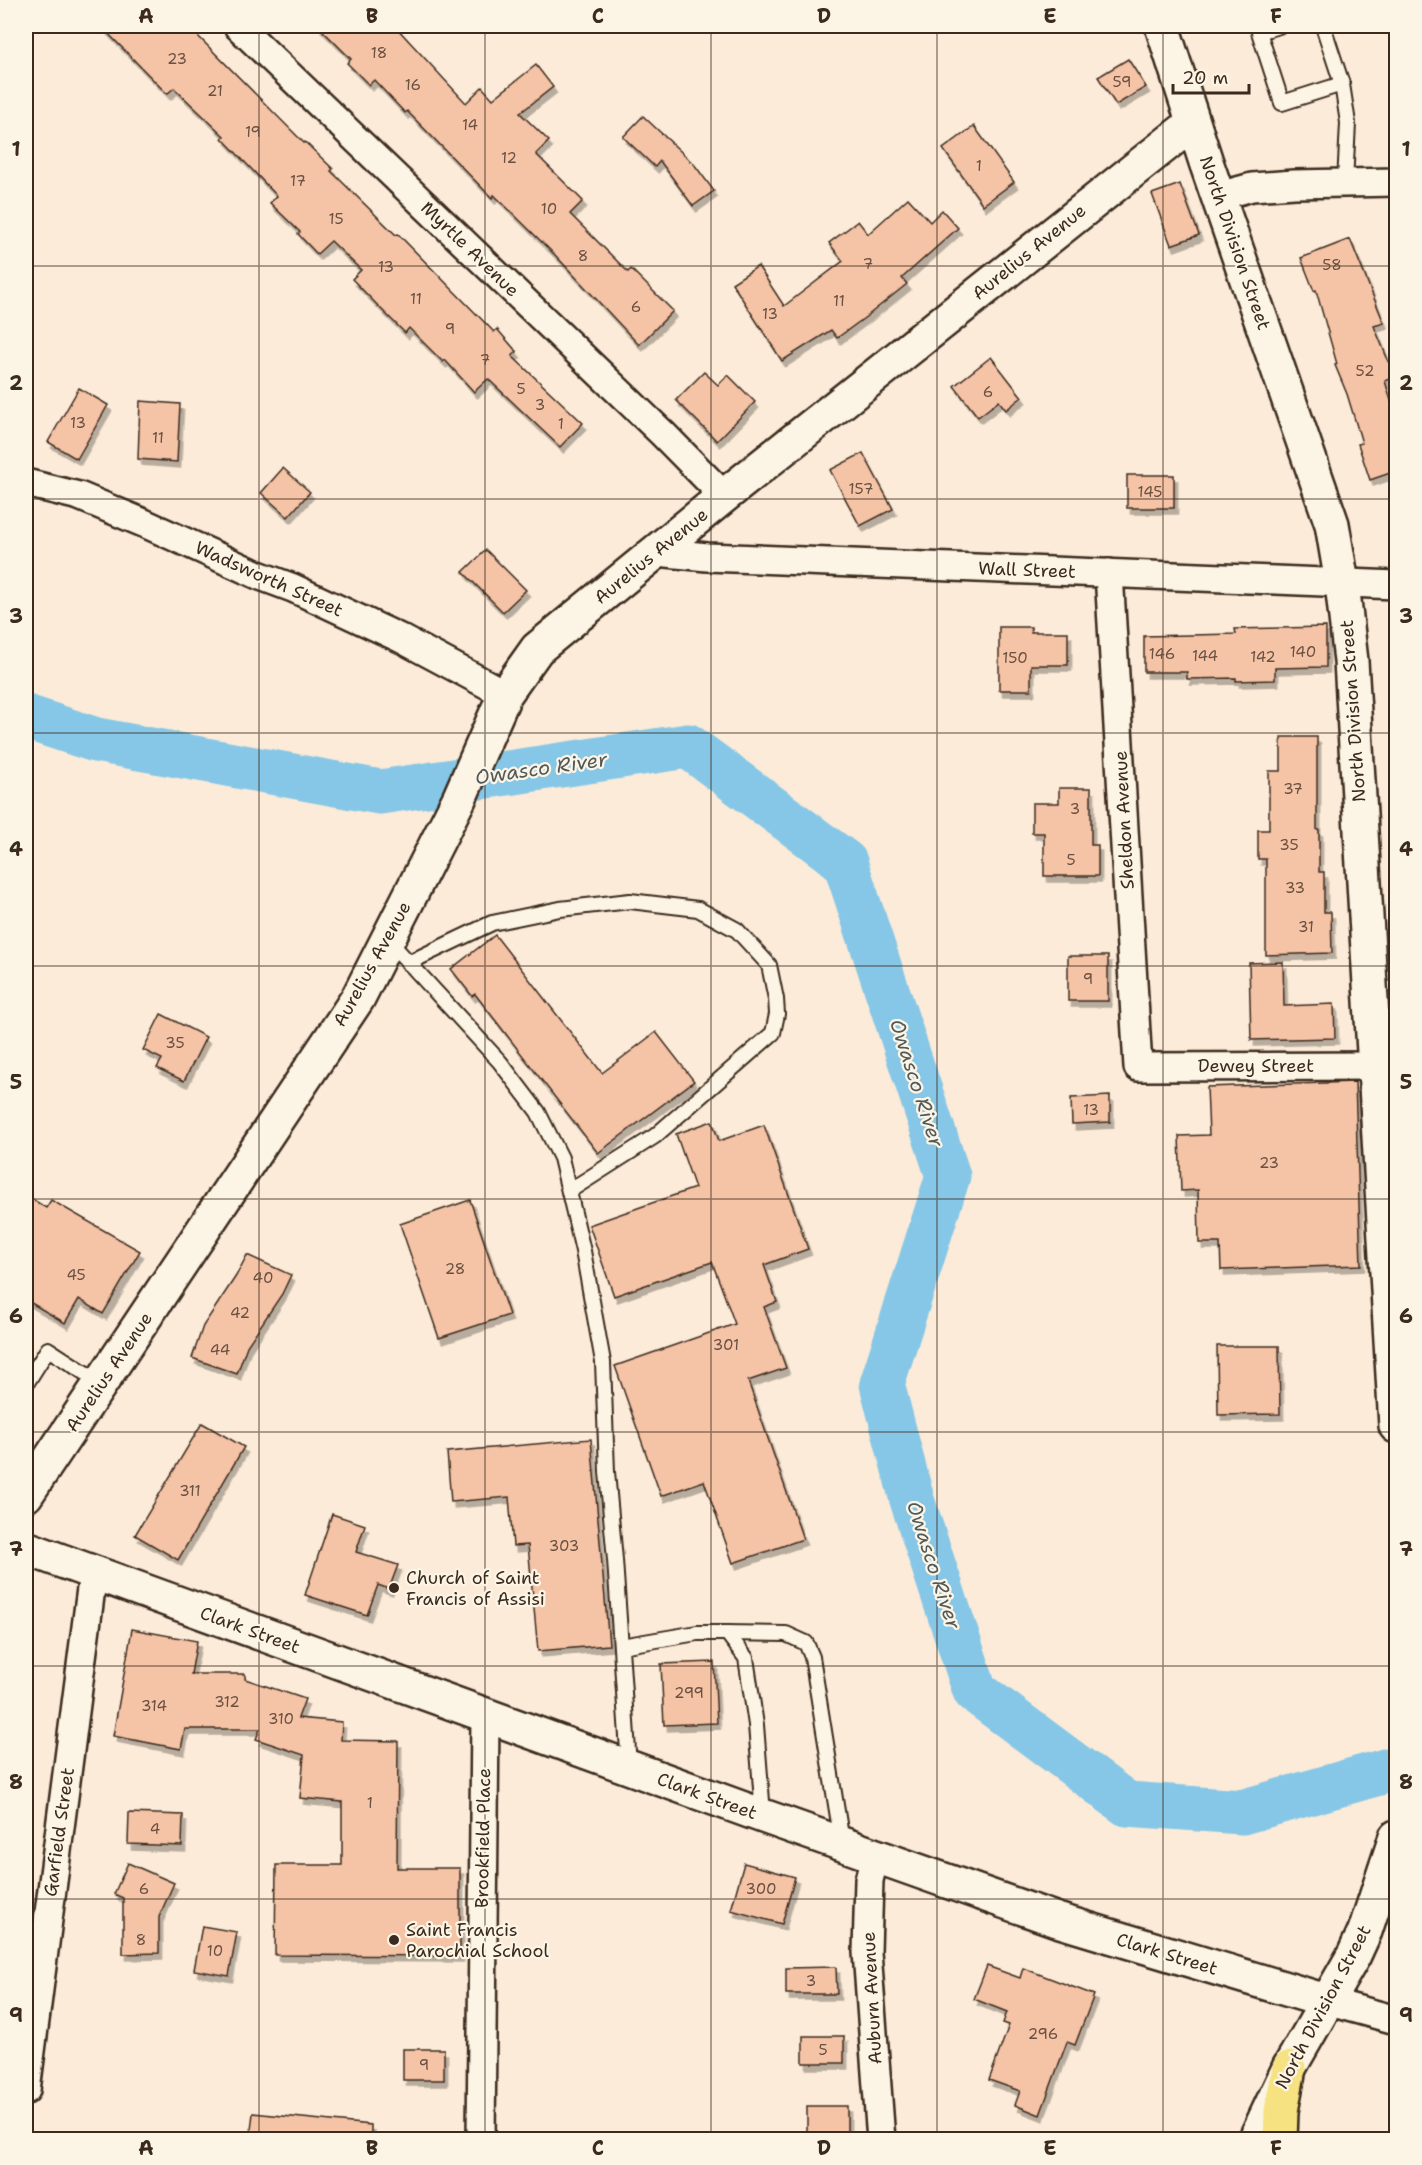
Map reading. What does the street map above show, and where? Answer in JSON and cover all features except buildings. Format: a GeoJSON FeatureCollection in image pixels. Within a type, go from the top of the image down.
{"type":"FeatureCollection","features":[{"type":"Feature","properties":{"kind":"highway"},"geometry":{"type":"LineString","coordinates":[[1280,2139],[1281,2110],[1289,2068]]}},
{"type":"Feature","properties":{"kind":"street","name":"Myrtle Avenue"},"geometry":{"type":"LineString","coordinates":[[238,26],[701,473]]}},
{"type":"Feature","properties":{"kind":"street","name":"North Division Street"},"geometry":{"type":"LineString","coordinates":[[1162,26],[1193,123],[1332,524],[1342,583],[1351,661],[1396,1412]]}},
{"type":"Feature","properties":{"kind":"street","name":"Aurelius Avenue"},"geometry":{"type":"LineString","coordinates":[[26,1495],[358,998],[398,952],[424,867],[459,799],[500,704],[537,649],[724,496],[1193,123]]}},
{"type":"Feature","properties":{"kind":"street"},"geometry":{"type":"LineString","coordinates":[[1219,196],[1252,187],[1396,182]]}},
{"type":"Feature","properties":{"kind":"street","name":"Aurelius Avenue"},"geometry":{"type":"LineString","coordinates":[[701,473],[724,496]]}},
{"type":"Feature","properties":{"kind":"street","name":"Wadsworth Street"},"geometry":{"type":"LineString","coordinates":[[26,483],[78,496],[258,575],[293,588],[402,639],[500,704]]}},
{"type":"Feature","properties":{"kind":"street","name":"Wall Street"},"geometry":{"type":"LineString","coordinates":[[657,552],[707,557],[1396,585]]}},
{"type":"Feature","properties":{"kind":"street","name":"Sheldon Avenue"},"geometry":{"type":"LineString","coordinates":[[1109,573],[1138,1067]]}},
{"type":"Feature","properties":{"kind":"street","name":"Dewey Street"},"geometry":{"type":"LineString","coordinates":[[1138,1067],[1374,1066]]}},
{"type":"Feature","properties":{"kind":"street","name":"Clark Street"},"geometry":{"type":"LineString","coordinates":[[26,1548],[875,1857],[1064,1923],[1396,2020]]}},
{"type":"Feature","properties":{"kind":"street","name":"Garfield Street"},"geometry":{"type":"LineString","coordinates":[[26,2090],[93,1573]]}},
{"type":"Feature","properties":{"kind":"street","name":"Brookfield Place"},"geometry":{"type":"LineString","coordinates":[[481,2139],[485,1716]]}},
{"type":"Feature","properties":{"kind":"street","name":"North Division Street"},"geometry":{"type":"LineString","coordinates":[[1255,2139],[1289,2068],[1354,1955],[1377,1901],[1396,1837]]}},
{"type":"Feature","properties":{"kind":"street","name":"Auburn Avenue"},"geometry":{"type":"LineString","coordinates":[[875,1857],[868,1880],[867,1952],[881,2139]]}},
{"type":"Feature","properties":{"kind":"lane"},"geometry":{"type":"LineString","coordinates":[[1279,26],[1259,32],[1282,103],[1342,84]]}},
{"type":"Feature","properties":{"kind":"lane"},"geometry":{"type":"LineString","coordinates":[[1323,26],[1342,84],[1348,123],[1345,183]]}},
{"type":"Feature","properties":{"kind":"lane"},"geometry":{"type":"LineString","coordinates":[[569,1191],[655,1136],[773,1033],[777,1014],[769,965],[737,930],[698,909],[630,901],[560,909],[492,923],[398,952],[500,1062],[538,1112],[561,1158],[569,1191],[584,1251],[603,1362],[607,1472],[629,1768]]}},
{"type":"Feature","properties":{"kind":"lane"},"geometry":{"type":"LineString","coordinates":[[26,1384],[48,1349],[102,1384]]}},
{"type":"Feature","properties":{"kind":"lane"},"geometry":{"type":"LineString","coordinates":[[621,1646],[697,1633],[786,1634],[806,1643],[812,1657],[842,1845]]}},
{"type":"Feature","properties":{"kind":"lane"},"geometry":{"type":"LineString","coordinates":[[727,1633],[746,1658],[756,1725],[763,1816]]}},
{"type":"Feature","properties":{"kind":"waterway","name":"Owasco River"},"geometry":{"type":"LineString","coordinates":[[26,717],[96,740],[380,792],[688,746],[845,862],[948,1176],[882,1384],[912,1500],[975,1691],[1127,1804],[1242,1812],[1396,1768]]}},
{"type":"Feature","properties":{"kind":"place","name":"Church of Saint Francis of Assisi"},"geometry":{"type":"Point","coordinates":[394,1588]}},
{"type":"Feature","properties":{"kind":"place","name":"Saint Francis Parochial School"},"geometry":{"type":"Point","coordinates":[394,1940]}}]}
